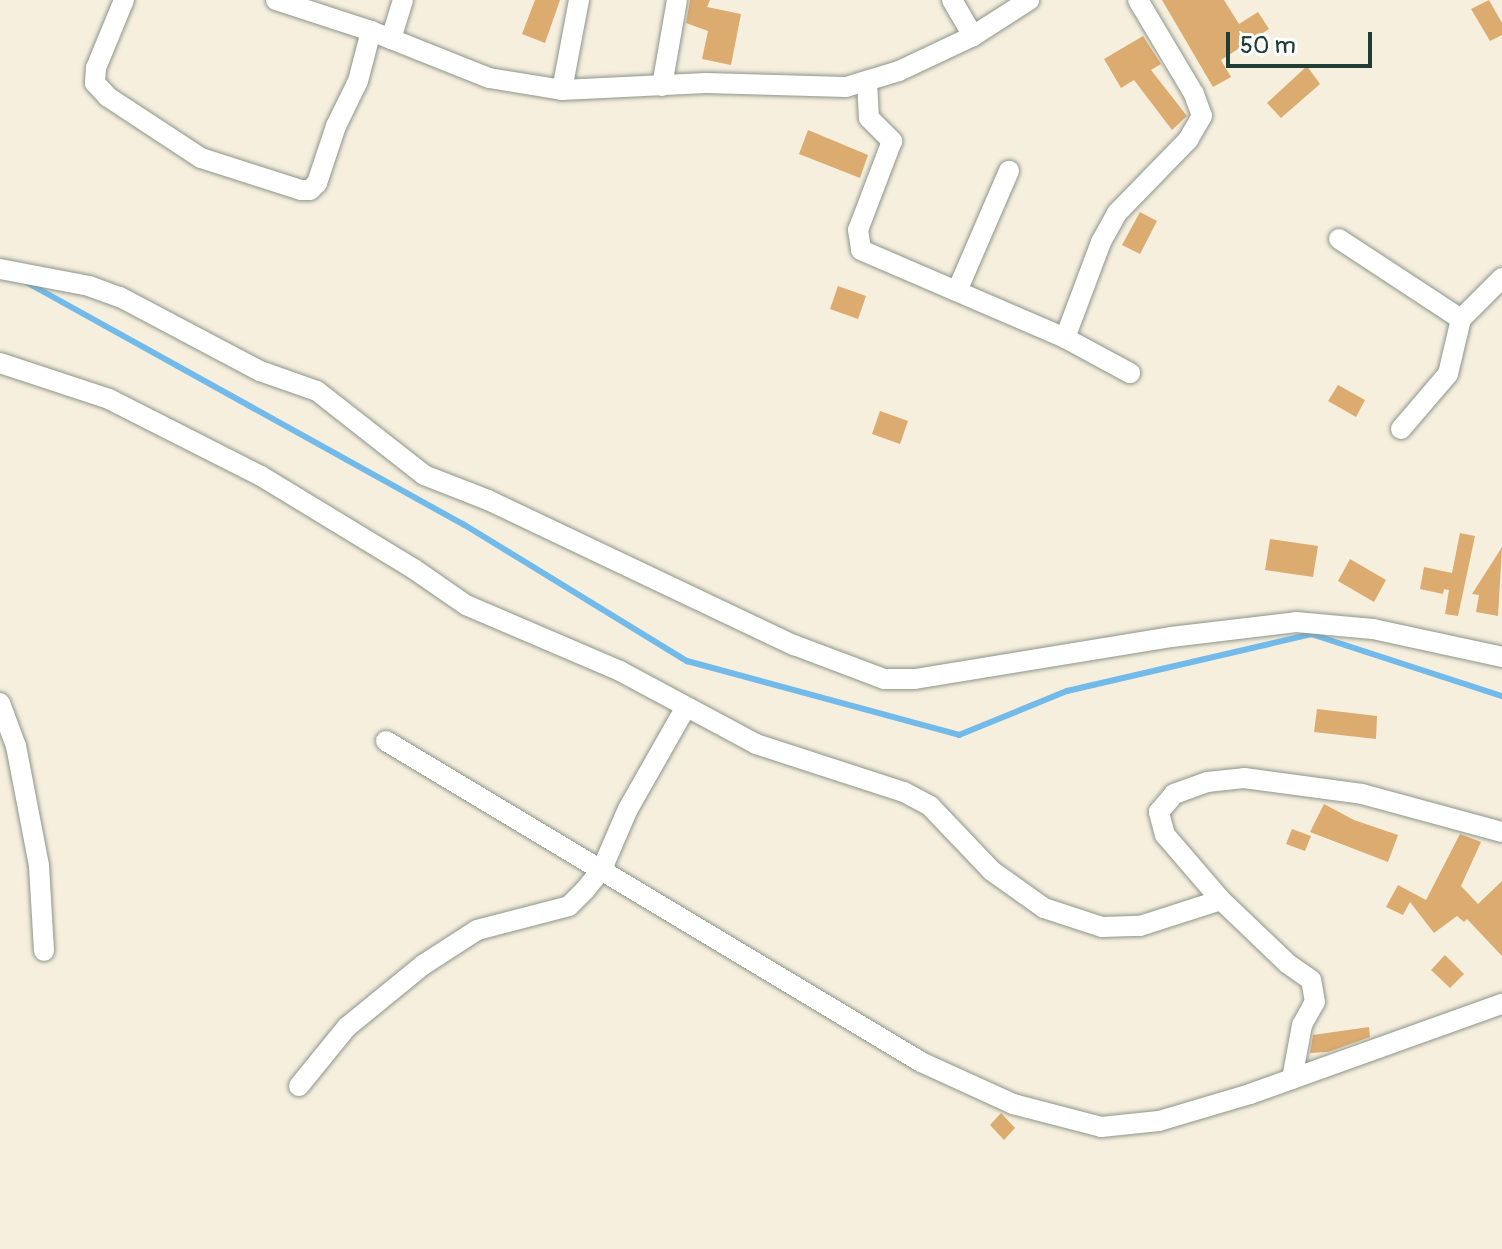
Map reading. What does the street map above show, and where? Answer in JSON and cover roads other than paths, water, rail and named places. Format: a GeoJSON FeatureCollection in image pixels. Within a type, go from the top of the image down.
{"type":"FeatureCollection","features":[{"type":"Feature","properties":{"kind":"street"},"geometry":{"type":"LineString","coordinates":[[124,0],[96,68],[95,83],[108,97],[201,158],[301,190],[310,190],[317,183],[336,126],[358,81],[371,31]]}},
{"type":"Feature","properties":{"kind":"street"},"geometry":{"type":"LineString","coordinates":[[276,0],[371,31],[489,78],[562,90],[706,83],[817,89],[867,81],[899,71],[973,36],[1029,0]]}},
{"type":"Feature","properties":{"kind":"street"},"geometry":{"type":"LineString","coordinates":[[391,39],[403,0]]}},
{"type":"Feature","properties":{"kind":"street"},"geometry":{"type":"LineString","coordinates":[[562,90],[579,0]]}},
{"type":"Feature","properties":{"kind":"street"},"geometry":{"type":"LineString","coordinates":[[662,86],[677,0]]}},
{"type":"Feature","properties":{"kind":"street"},"geometry":{"type":"LineString","coordinates":[[952,0],[973,36]]}},
{"type":"Feature","properties":{"kind":"street"},"geometry":{"type":"LineString","coordinates":[[1065,338],[1101,242],[1117,213],[1188,140],[1202,116],[1194,94],[1138,0]]}},
{"type":"Feature","properties":{"kind":"street"},"geometry":{"type":"LineString","coordinates":[[867,81],[869,118],[892,141],[857,241],[861,250],[1065,338],[1130,373]]}},
{"type":"Feature","properties":{"kind":"street"},"geometry":{"type":"LineString","coordinates":[[957,291],[1009,171]]}},
{"type":"Feature","properties":{"kind":"street"},"geometry":{"type":"LineString","coordinates":[[1339,239],[1461,319]]}},
{"type":"Feature","properties":{"kind":"street"},"geometry":{"type":"LineString","coordinates":[[0,269],[89,286],[120,297],[260,371],[317,391],[424,475],[488,500],[794,645],[884,679],[915,679],[1171,637],[1296,622],[1373,629],[1502,657]]}},
{"type":"Feature","properties":{"kind":"street"},"geometry":{"type":"LineString","coordinates":[[1401,429],[1448,374],[1461,319],[1502,278]]}},
{"type":"Feature","properties":{"kind":"street"},"geometry":{"type":"LineString","coordinates":[[0,363],[109,399],[261,476],[414,569],[466,605],[620,671],[756,744],[834,767],[917,799],[949,823],[992,871],[1044,908],[1102,927],[1140,926],[1221,900]]}},
{"type":"Feature","properties":{"kind":"street"},"geometry":{"type":"LineString","coordinates":[[0,703],[16,746],[39,866],[44,951]]}},
{"type":"Feature","properties":{"kind":"street"},"geometry":{"type":"LineString","coordinates":[[299,1086],[347,1027],[423,965],[477,930],[569,906],[602,869],[628,809],[686,707]]}},
{"type":"Feature","properties":{"kind":"street"},"geometry":{"type":"LineString","coordinates":[[386,741],[921,1062],[1013,1104],[1101,1127],[1159,1121],[1292,1079],[1502,1004]]}},
{"type":"Feature","properties":{"kind":"street"},"geometry":{"type":"LineString","coordinates":[[1292,1079],[1302,1025],[1315,1002],[1311,980],[1287,963],[1221,900],[1165,835],[1159,812],[1174,794],[1207,782],[1244,778],[1362,794],[1502,832]]}},
{"type":"Feature","properties":{"kind":"waterway"},"geometry":{"type":"LineString","coordinates":[[26,282],[463,524],[687,661],[959,735],[1067,691],[1311,634],[1502,696]]}}]}
